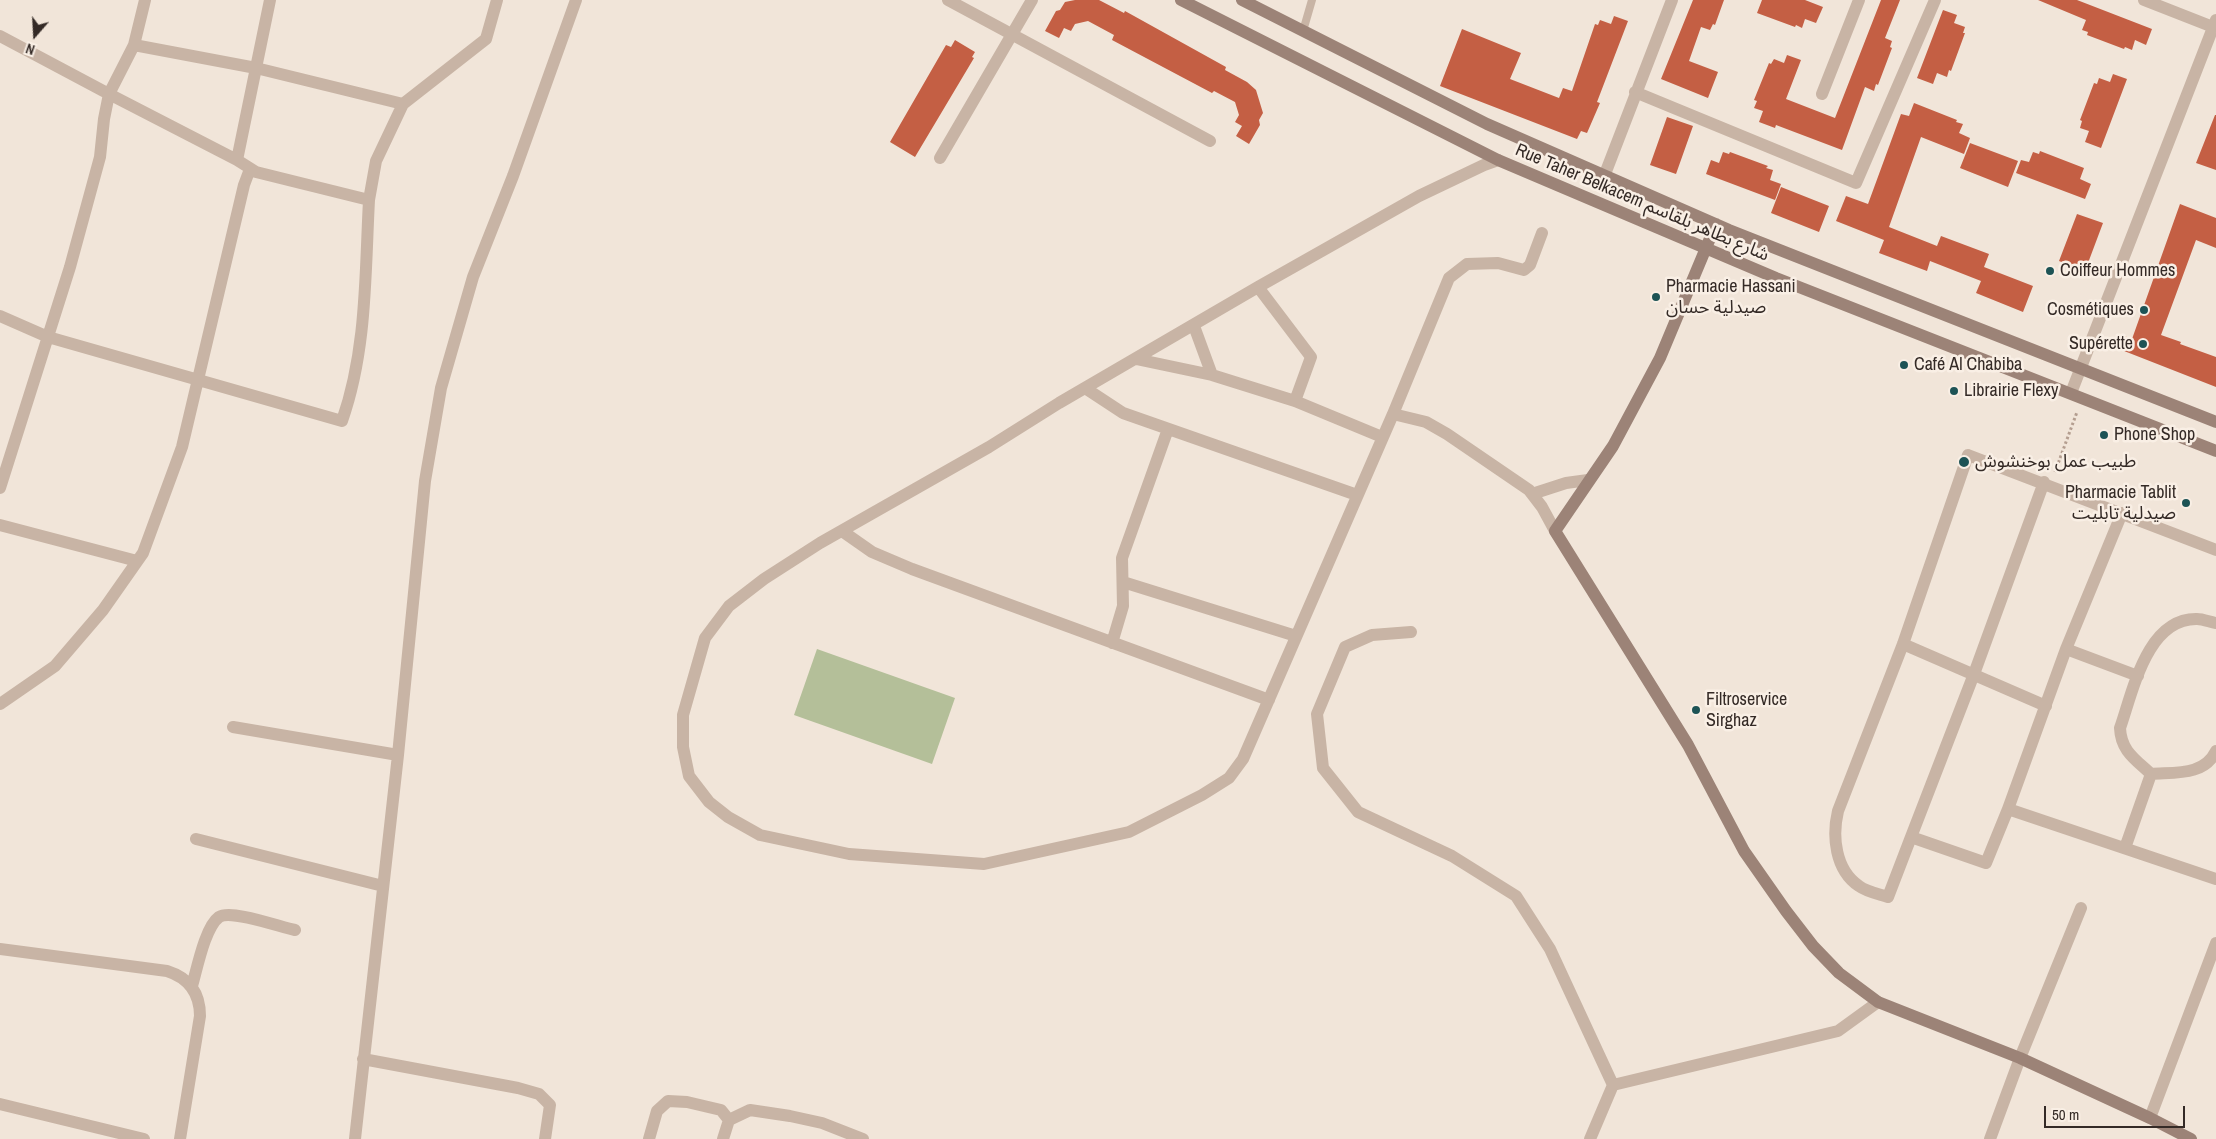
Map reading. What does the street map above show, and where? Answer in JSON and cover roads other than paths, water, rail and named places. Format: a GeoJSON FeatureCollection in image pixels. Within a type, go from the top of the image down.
{"type":"FeatureCollection","features":[{"type":"Feature","properties":{"kind":"main road","name":"Rue Taher Belkacem شارع بطاهر بلقاسم"},"geometry":{"type":"LineString","coordinates":[[1181,0],[1498,160],[1704,250],[2216,450]]}},
{"type":"Feature","properties":{"kind":"main road","name":"Rue Taher Belkacem شارع بطاهر بلقاسم"},"geometry":{"type":"LineString","coordinates":[[1242,0],[1487,124],[1716,224],[2216,422]]}},
{"type":"Feature","properties":{"kind":"main road"},"geometry":{"type":"LineString","coordinates":[[1716,224],[1660,358],[1613,446],[1588,480],[1556,532],[1688,745],[1744,851],[1813,946],[1838,973],[1878,1002],[2020,1058],[2191,1139]]}},
{"type":"Feature","properties":{"kind":"street"},"geometry":{"type":"LineString","coordinates":[[0,488],[3,466],[70,267],[100,157],[109,94],[134,45],[145,0]]}},
{"type":"Feature","properties":{"kind":"street"},"geometry":{"type":"LineString","coordinates":[[237,160],[270,0]]}},
{"type":"Feature","properties":{"kind":"street"},"geometry":{"type":"LineString","coordinates":[[0,316],[48,337],[342,421],[352,392],[361,342],[369,200],[376,161],[403,104],[486,39],[497,0]]}},
{"type":"Feature","properties":{"kind":"street"},"geometry":{"type":"LineString","coordinates":[[355,1139],[398,754],[425,481],[441,388],[473,277],[513,176],[576,0]]}},
{"type":"Feature","properties":{"kind":"street"},"geometry":{"type":"LineString","coordinates":[[948,0],[1210,140]]}},
{"type":"Feature","properties":{"kind":"street"},"geometry":{"type":"LineString","coordinates":[[940,158],[1014,35],[1032,0]]}},
{"type":"Feature","properties":{"kind":"street"},"geometry":{"type":"LineString","coordinates":[[1605,174],[1672,0]]}},
{"type":"Feature","properties":{"kind":"street"},"geometry":{"type":"LineString","coordinates":[[1822,94],[1859,0]]}},
{"type":"Feature","properties":{"kind":"street"},"geometry":{"type":"LineString","coordinates":[[1635,92],[1856,183],[1935,0]]}},
{"type":"Feature","properties":{"kind":"street"},"geometry":{"type":"LineString","coordinates":[[2071,393],[2215,24],[2144,0]]}},
{"type":"Feature","properties":{"kind":"street"},"geometry":{"type":"LineString","coordinates":[[0,36],[237,160],[250,169],[369,200]]}},
{"type":"Feature","properties":{"kind":"street"},"geometry":{"type":"LineString","coordinates":[[134,45],[256,68],[403,104]]}},
{"type":"Feature","properties":{"kind":"street"},"geometry":{"type":"LineString","coordinates":[[1498,160],[1484,164],[1419,196],[1258,287],[1085,388],[989,447],[842,531],[764,579],[729,606],[705,638],[692,677],[683,715],[683,747],[689,776],[709,802],[728,817],[760,835],[849,854],[984,864],[1129,832],[1202,795],[1229,778],[1244,758],[1270,700],[1393,414],[1449,278],[1467,264],[1498,263],[1524,270],[1530,265],[1542,233]]}},
{"type":"Feature","properties":{"kind":"street"},"geometry":{"type":"LineString","coordinates":[[0,704],[55,666],[103,610],[143,553],[182,447],[200,380],[244,185],[250,169]]}},
{"type":"Feature","properties":{"kind":"street"},"geometry":{"type":"LineString","coordinates":[[1258,287],[1311,357],[1295,402]]}},
{"type":"Feature","properties":{"kind":"street"},"geometry":{"type":"LineString","coordinates":[[1194,326],[1212,375]]}},
{"type":"Feature","properties":{"kind":"street"},"geometry":{"type":"LineString","coordinates":[[1136,359],[1212,375],[1295,402],[1382,437]]}},
{"type":"Feature","properties":{"kind":"street"},"geometry":{"type":"LineString","coordinates":[[1085,388],[1123,413],[1357,495]]}},
{"type":"Feature","properties":{"kind":"street"},"geometry":{"type":"LineString","coordinates":[[1393,414],[1426,422],[1448,434],[1532,494],[1556,532]]}},
{"type":"Feature","properties":{"kind":"street"},"geometry":{"type":"LineString","coordinates":[[1112,643],[1123,606],[1122,558],[1168,429]]}},
{"type":"Feature","properties":{"kind":"street"},"geometry":{"type":"LineString","coordinates":[[2047,484],[1888,897],[1860,888],[1853,882],[1840,860],[1834,838],[1838,811],[1903,644],[1968,455],[2047,484],[2216,550]]}},
{"type":"Feature","properties":{"kind":"street"},"geometry":{"type":"LineString","coordinates":[[1532,494],[1566,483],[1588,480]]}},
{"type":"Feature","properties":{"kind":"street"},"geometry":{"type":"LineString","coordinates":[[1911,837],[1986,863],[2008,809],[2066,649],[2122,514]]}},
{"type":"Feature","properties":{"kind":"street"},"geometry":{"type":"LineString","coordinates":[[0,525],[138,561]]}},
{"type":"Feature","properties":{"kind":"street"},"geometry":{"type":"LineString","coordinates":[[842,531],[872,552],[912,570],[1270,700]]}},
{"type":"Feature","properties":{"kind":"street"},"geometry":{"type":"LineString","coordinates":[[1123,582],[1296,636]]}},
{"type":"Feature","properties":{"kind":"street"},"geometry":{"type":"LineString","coordinates":[[2216,623],[2196,619],[2169,627],[2148,649],[2120,728],[2121,741],[2127,752],[2151,774],[2193,771],[2203,766],[2216,750]]}},
{"type":"Feature","properties":{"kind":"street"},"geometry":{"type":"LineString","coordinates":[[1411,632],[1372,635],[1345,647],[1317,714],[1323,768],[1358,812],[1452,856],[1516,896],[1550,949],[1613,1085],[1590,1139]]}},
{"type":"Feature","properties":{"kind":"street"},"geometry":{"type":"LineString","coordinates":[[1903,644],[2046,706]]}},
{"type":"Feature","properties":{"kind":"street"},"geometry":{"type":"LineString","coordinates":[[2066,649],[2138,676]]}},
{"type":"Feature","properties":{"kind":"street"},"geometry":{"type":"LineString","coordinates":[[233,727],[398,754]]}},
{"type":"Feature","properties":{"kind":"street"},"geometry":{"type":"LineString","coordinates":[[2124,848],[2151,774]]}},
{"type":"Feature","properties":{"kind":"street"},"geometry":{"type":"LineString","coordinates":[[2008,809],[2216,879]]}},
{"type":"Feature","properties":{"kind":"street"},"geometry":{"type":"LineString","coordinates":[[196,839],[383,886]]}},
{"type":"Feature","properties":{"kind":"street"},"geometry":{"type":"LineString","coordinates":[[1990,1139],[2020,1058],[2081,908]]}},
{"type":"Feature","properties":{"kind":"street"},"geometry":{"type":"LineString","coordinates":[[192,986],[210,927],[218,918],[231,914],[295,930]]}},
{"type":"Feature","properties":{"kind":"street"},"geometry":{"type":"LineString","coordinates":[[2150,1118],[2216,943]]}},
{"type":"Feature","properties":{"kind":"street"},"geometry":{"type":"LineString","coordinates":[[0,949],[167,971],[176,974],[192,986],[200,1005],[200,1016],[180,1139]]}},
{"type":"Feature","properties":{"kind":"street"},"geometry":{"type":"LineString","coordinates":[[1613,1085],[1838,1031],[1878,1002]]}},
{"type":"Feature","properties":{"kind":"street"},"geometry":{"type":"LineString","coordinates":[[363,1059],[518,1088],[539,1094],[550,1106],[545,1139]]}},
{"type":"Feature","properties":{"kind":"street"},"geometry":{"type":"LineString","coordinates":[[649,1139],[657,1111],[668,1101],[687,1102],[721,1110],[729,1120]]}},
{"type":"Feature","properties":{"kind":"street"},"geometry":{"type":"LineString","coordinates":[[0,1104],[144,1139]]}},
{"type":"Feature","properties":{"kind":"street"},"geometry":{"type":"LineString","coordinates":[[723,1139],[729,1120],[750,1110],[822,1122],[863,1139]]}},
{"type":"Feature","properties":{"kind":"lane"},"geometry":{"type":"LineString","coordinates":[[1303,31],[1312,0]]}},
{"type":"Feature","properties":{"kind":"place","name":"Coiffeur Hommes"},"geometry":{"type":"Point","coordinates":[2050,271]}},
{"type":"Feature","properties":{"kind":"place","name":"Pharmacie Hassani صيدلية حسان"},"geometry":{"type":"Point","coordinates":[1656,297]}},
{"type":"Feature","properties":{"kind":"place","name":"Cosmétiques"},"geometry":{"type":"Point","coordinates":[2144,310]}},
{"type":"Feature","properties":{"kind":"place","name":"Supérette"},"geometry":{"type":"Point","coordinates":[2143,344]}},
{"type":"Feature","properties":{"kind":"place","name":"Café Al Chabiba"},"geometry":{"type":"Point","coordinates":[1904,365]}},
{"type":"Feature","properties":{"kind":"place","name":"Librairie Flexy"},"geometry":{"type":"Point","coordinates":[1954,391]}},
{"type":"Feature","properties":{"kind":"place","name":"Phone Shop"},"geometry":{"type":"Point","coordinates":[2104,435]}},
{"type":"Feature","properties":{"kind":"place","name":"طبيب عمل بوخنشوش"},"geometry":{"type":"Point","coordinates":[1964,462]}},
{"type":"Feature","properties":{"kind":"place","name":"Pharmacie Tablit صيدلية تابليت"},"geometry":{"type":"Point","coordinates":[2186,503]}},
{"type":"Feature","properties":{"kind":"place","name":"Filtroservice Sirghaz"},"geometry":{"type":"Point","coordinates":[1696,710]}}]}
